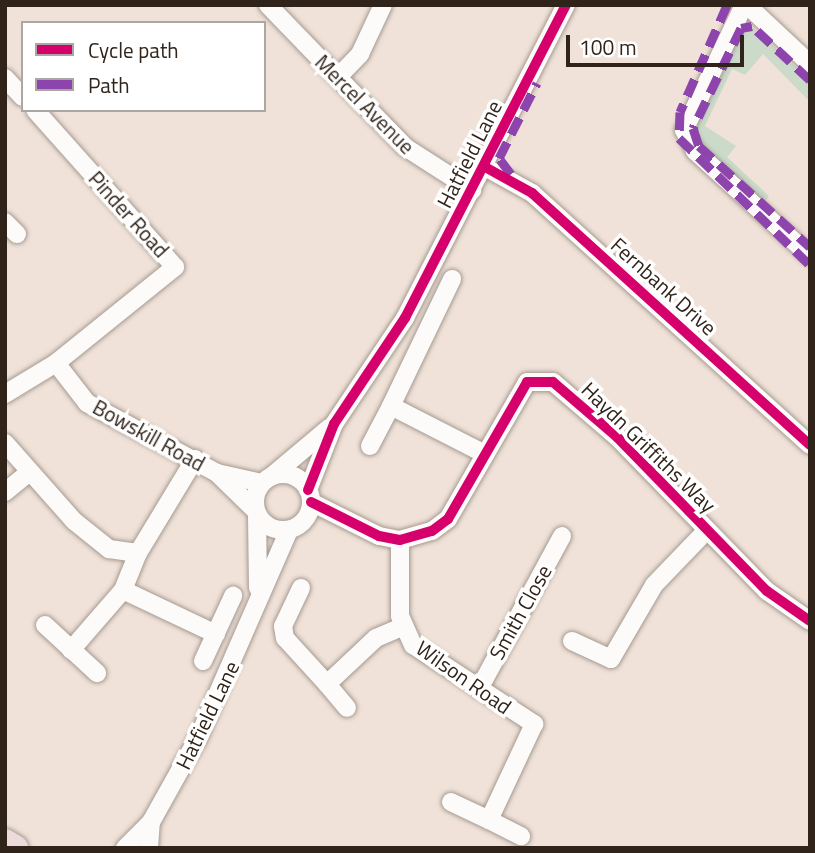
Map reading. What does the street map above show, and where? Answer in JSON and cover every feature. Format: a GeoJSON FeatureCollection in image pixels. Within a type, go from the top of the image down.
{"type":"FeatureCollection","features":[{"type":"Feature","properties":{"kind":"highway"},"geometry":{"type":"LineString","coordinates":[[9,848],[5,842],[15,848]]}},
{"type":"Feature","properties":{"kind":"street","name":"Mercel Avenue"},"geometry":{"type":"LineString","coordinates":[[268,5],[419,159],[472,190]]}},
{"type":"Feature","properties":{"kind":"street"},"geometry":{"type":"LineString","coordinates":[[338,77],[360,54],[383,5]]}},
{"type":"Feature","properties":{"kind":"street","name":"Hatfield Lane"},"geometry":{"type":"LineString","coordinates":[[334,424],[405,318],[566,5]]}},
{"type":"Feature","properties":{"kind":"street"},"geometry":{"type":"LineString","coordinates":[[810,64],[745,5],[684,130],[695,151],[810,256]]}},
{"type":"Feature","properties":{"kind":"street"},"geometry":{"type":"LineString","coordinates":[[5,78],[21,95]]}},
{"type":"Feature","properties":{"kind":"street","name":"Pinder Road"},"geometry":{"type":"LineString","coordinates":[[37,112],[175,267],[56,363]]}},
{"type":"Feature","properties":{"kind":"street","name":"Fernbank Drive"},"geometry":{"type":"LineString","coordinates":[[485,167],[532,192],[810,445]]}},
{"type":"Feature","properties":{"kind":"street"},"geometry":{"type":"LineString","coordinates":[[370,446],[452,279]]}},
{"type":"Feature","properties":{"kind":"street"},"geometry":{"type":"LineString","coordinates":[[5,394],[56,363]]}},
{"type":"Feature","properties":{"kind":"street","name":"Bowskill Road"},"geometry":{"type":"LineString","coordinates":[[56,363],[87,403],[195,459],[216,473],[256,512]]}},
{"type":"Feature","properties":{"kind":"street","name":"Haydn Griffiths Way"},"geometry":{"type":"LineString","coordinates":[[400,540],[432,531],[448,519],[527,382],[553,382],[779,597],[810,621]]}},
{"type":"Feature","properties":{"kind":"street"},"geometry":{"type":"LineString","coordinates":[[390,405],[485,454]]}},
{"type":"Feature","properties":{"kind":"street"},"geometry":{"type":"LineString","coordinates":[[334,424],[267,479],[256,512],[270,528],[343,523],[400,540]]}},
{"type":"Feature","properties":{"kind":"street"},"geometry":{"type":"LineString","coordinates":[[295,527],[310,496],[334,424]]}},
{"type":"Feature","properties":{"kind":"street"},"geometry":{"type":"LineString","coordinates":[[5,443],[30,472],[109,549],[138,553]]}},
{"type":"Feature","properties":{"kind":"street"},"geometry":{"type":"LineString","coordinates":[[71,650],[123,590],[138,553],[195,459]]}},
{"type":"Feature","properties":{"kind":"street"},"geometry":{"type":"LineString","coordinates":[[5,492],[30,472]]}},
{"type":"Feature","properties":{"kind":"street","name":"Bowskill Road"},"geometry":{"type":"LineString","coordinates":[[216,473],[267,479]]}},
{"type":"Feature","properties":{"kind":"street"},"geometry":{"type":"LineString","coordinates":[[267,479],[293,476],[310,496],[343,523]]}},
{"type":"Feature","properties":{"kind":"street","name":"Hatfield Lane"},"geometry":{"type":"LineString","coordinates":[[256,512],[256,605]]}},
{"type":"Feature","properties":{"kind":"street","name":"Hatfield Lane"},"geometry":{"type":"LineString","coordinates":[[125,848],[151,822],[199,736],[256,605],[295,527]]}},
{"type":"Feature","properties":{"kind":"street"},"geometry":{"type":"LineString","coordinates":[[572,641],[611,659],[654,584],[707,530]]}},
{"type":"Feature","properties":{"kind":"street","name":"Smith Close"},"geometry":{"type":"LineString","coordinates":[[479,689],[562,536]]}},
{"type":"Feature","properties":{"kind":"street","name":"Wilson Road"},"geometry":{"type":"LineString","coordinates":[[400,540],[402,627],[413,645],[534,724],[489,820]]}},
{"type":"Feature","properties":{"kind":"street"},"geometry":{"type":"LineString","coordinates":[[301,588],[283,626],[285,638],[347,708]]}},
{"type":"Feature","properties":{"kind":"street"},"geometry":{"type":"LineString","coordinates":[[123,590],[216,634]]}},
{"type":"Feature","properties":{"kind":"street"},"geometry":{"type":"LineString","coordinates":[[203,661],[233,596]]}},
{"type":"Feature","properties":{"kind":"street"},"geometry":{"type":"LineString","coordinates":[[45,625],[97,674]]}},
{"type":"Feature","properties":{"kind":"street"},"geometry":{"type":"LineString","coordinates":[[327,684],[376,638],[402,627]]}},
{"type":"Feature","properties":{"kind":"street"},"geometry":{"type":"LineString","coordinates":[[451,802],[521,836]]}},
{"type":"Feature","properties":{"kind":"street","name":"Hatfield Lane"},"geometry":{"type":"LineString","coordinates":[[149,848],[151,822]]}},
{"type":"Feature","properties":{"kind":"green space"},"geometry":{"type":"Polygon","coordinates":[[[751,26],[810,80],[810,102],[763,54],[745,75],[732,69],[705,126],[736,146],[727,157],[769,196],[763,204],[699,146],[693,128],[741,28],[751,26]]]}},
{"type":"Feature","properties":{"kind":"marked path"},"geometry":{"type":"LineString","coordinates":[[727,5],[680,112],[679,138],[810,265]]}},
{"type":"Feature","properties":{"kind":"marked path"},"geometry":{"type":"LineString","coordinates":[[810,80],[752,26],[741,28],[693,128],[699,146],[810,247]]}},
{"type":"Feature","properties":{"kind":"marked path"},"geometry":{"type":"LineString","coordinates":[[511,174],[499,158],[537,83]]}},
{"type":"Feature","properties":{"kind":"cycle path"},"geometry":{"type":"LineString","coordinates":[[308,490],[334,424],[405,318],[566,5]]}},
{"type":"Feature","properties":{"kind":"cycle path"},"geometry":{"type":"LineString","coordinates":[[485,167],[532,193],[810,445]]}},
{"type":"Feature","properties":{"kind":"cycle path"},"geometry":{"type":"LineString","coordinates":[[311,502],[379,536],[400,540],[432,531],[448,519],[527,382],[553,382],[617,437],[767,591],[810,621]]}}]}
